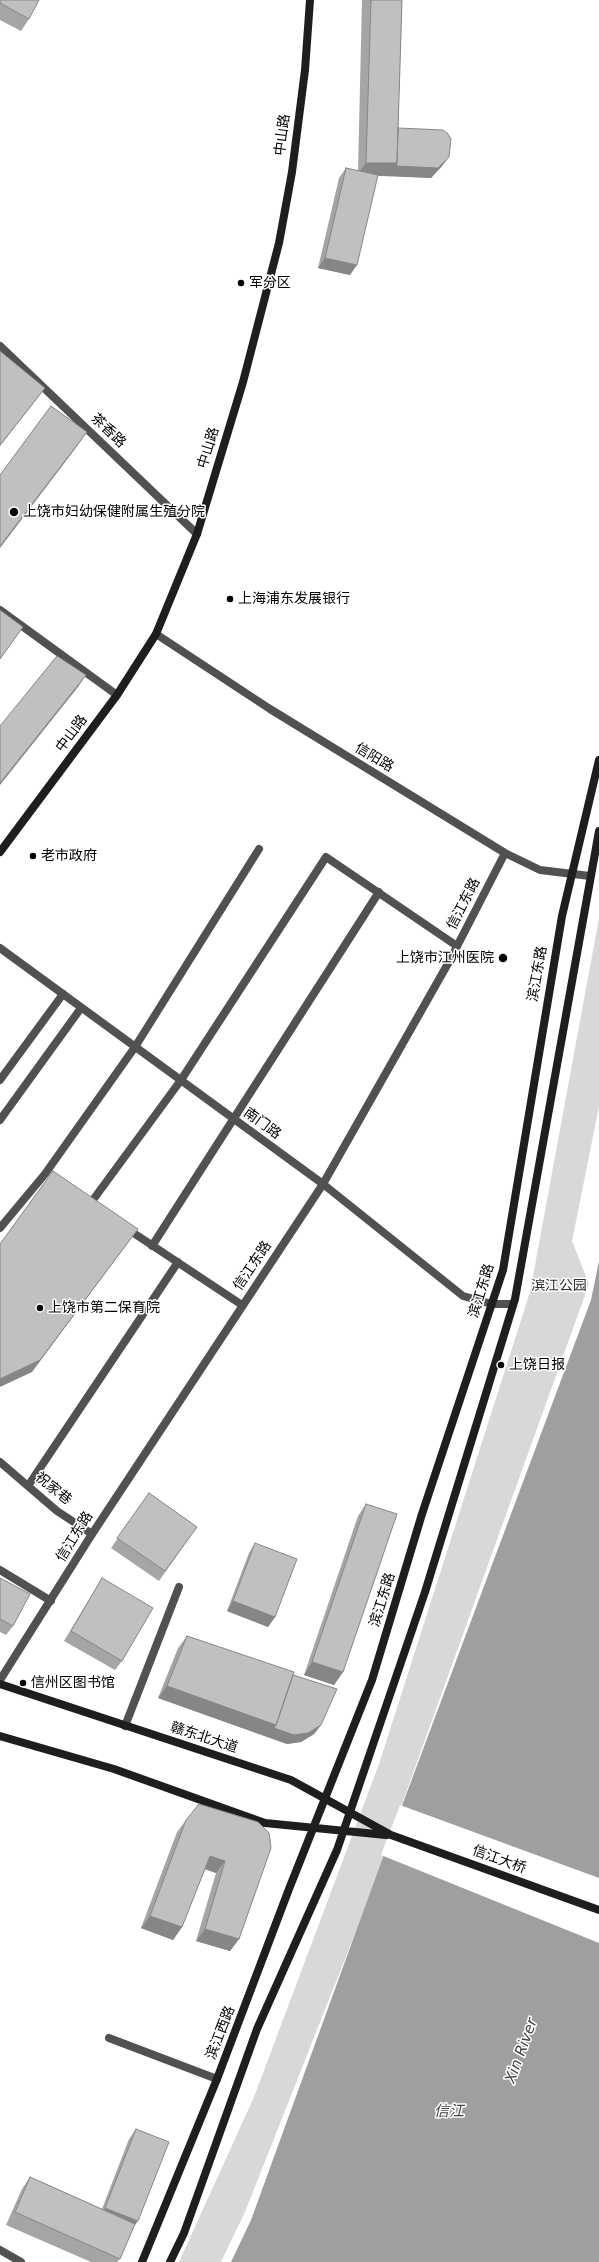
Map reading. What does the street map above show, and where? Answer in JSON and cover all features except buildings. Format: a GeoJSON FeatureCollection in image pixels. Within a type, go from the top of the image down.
{"type":"FeatureCollection","features":[{"type":"Feature","properties":{"kind":"main road","name":"中山路"},"geometry":{"type":"LineString","coordinates":[[0,852],[117,695],[156,634],[197,534],[242,382],[279,243],[292,172],[305,70],[310,0]]}},
{"type":"Feature","properties":{"kind":"main road","name":"滨江东路"},"geometry":{"type":"LineString","coordinates":[[320,1811],[372,1680],[422,1514],[503,1270],[536,1061],[562,916],[599,760]]}},
{"type":"Feature","properties":{"kind":"main road"},"geometry":{"type":"LineString","coordinates":[[170,2262],[184,2233],[257,2029],[344,1831],[425,1592],[513,1304],[599,831]]}},
{"type":"Feature","properties":{"kind":"main road","name":"赣东北大道"},"geometry":{"type":"LineString","coordinates":[[0,1684],[291,1780],[325,1799],[349,1817],[391,1835]]}},
{"type":"Feature","properties":{"kind":"main road"},"geometry":{"type":"LineString","coordinates":[[0,1736],[114,1769],[265,1823],[391,1835]]}},
{"type":"Feature","properties":{"kind":"main road","name":"滨江西路"},"geometry":{"type":"LineString","coordinates":[[142,2262],[217,2079],[320,1811]]}},
{"type":"Feature","properties":{"kind":"main road","name":"信江大桥"},"geometry":{"type":"LineString","coordinates":[[391,1835],[599,1910]]}},
{"type":"Feature","properties":{"kind":"street","name":"茶香路"},"geometry":{"type":"LineString","coordinates":[[0,346],[197,534]]}},
{"type":"Feature","properties":{"kind":"street"},"geometry":{"type":"LineString","coordinates":[[0,610],[117,695]]}},
{"type":"Feature","properties":{"kind":"street","name":"信阳路"},"geometry":{"type":"LineString","coordinates":[[156,634],[270,709],[505,853],[540,870],[590,876]]}},
{"type":"Feature","properties":{"kind":"street"},"geometry":{"type":"LineString","coordinates":[[0,1228],[48,1176],[135,1047],[259,849]]}},
{"type":"Feature","properties":{"kind":"street","name":"信江东路"},"geometry":{"type":"LineString","coordinates":[[0,1680],[92,1534],[323,1184],[457,946],[505,853]]}},
{"type":"Feature","properties":{"kind":"street"},"geometry":{"type":"LineString","coordinates":[[90,1204],[181,1080],[326,857],[457,946]]}},
{"type":"Feature","properties":{"kind":"street"},"geometry":{"type":"LineString","coordinates":[[152,1246],[232,1118],[379,892]]}},
{"type":"Feature","properties":{"kind":"street","name":"南门路"},"geometry":{"type":"LineString","coordinates":[[0,948],[323,1184],[464,1296],[492,1304],[513,1304]]}},
{"type":"Feature","properties":{"kind":"street"},"geometry":{"type":"LineString","coordinates":[[0,1080],[63,994]]}},
{"type":"Feature","properties":{"kind":"street"},"geometry":{"type":"LineString","coordinates":[[0,1120],[81,1008]]}},
{"type":"Feature","properties":{"kind":"street"},"geometry":{"type":"LineString","coordinates":[[122,1225],[242,1305]]}},
{"type":"Feature","properties":{"kind":"street"},"geometry":{"type":"LineString","coordinates":[[28,1486],[178,1262]]}},
{"type":"Feature","properties":{"kind":"street","name":"祝家巷"},"geometry":{"type":"LineString","coordinates":[[0,1462],[57,1511],[92,1534]]}},
{"type":"Feature","properties":{"kind":"street"},"geometry":{"type":"LineString","coordinates":[[0,1570],[51,1601]]}},
{"type":"Feature","properties":{"kind":"street"},"geometry":{"type":"LineString","coordinates":[[125,1726],[179,1587]]}},
{"type":"Feature","properties":{"kind":"street"},"geometry":{"type":"LineString","coordinates":[[109,2038],[217,2079]]}},
{"type":"Feature","properties":{"kind":"street"},"geometry":{"type":"LineString","coordinates":[[0,2250],[21,2262]]}},
{"type":"Feature","properties":{"kind":"green space","name":"滨江公园"},"geometry":{"type":"Polygon","coordinates":[[[599,918],[599,1106],[572,1241],[589,1284],[358,1926],[245,2212],[221,2262],[179,2262],[254,2097],[379,1764],[530,1292],[599,918]]]}},
{"type":"Feature","properties":{"kind":"water","name":"信江"},"geometry":{"type":"Polygon","coordinates":[[[599,1261],[599,2262],[231,2262],[251,2220],[391,1835],[591,1300],[599,1261]]]}},
{"type":"Feature","properties":{"kind":"pier"},"geometry":{"type":"Polygon","coordinates":[[[400,1805],[599,1878],[599,1943],[381,1855],[400,1805]]]}},
{"type":"Feature","properties":{"kind":"place","name":"军分区"},"geometry":{"type":"Point","coordinates":[241,283]}},
{"type":"Feature","properties":{"kind":"place","name":"上饶市妇幼保健附属生殖分院"},"geometry":{"type":"Point","coordinates":[14,512]}},
{"type":"Feature","properties":{"kind":"place","name":"上海浦东发展银行"},"geometry":{"type":"Point","coordinates":[230,599]}},
{"type":"Feature","properties":{"kind":"place","name":"老市政府"},"geometry":{"type":"Point","coordinates":[33,856]}},
{"type":"Feature","properties":{"kind":"place","name":"上饶市江州医院"},"geometry":{"type":"Point","coordinates":[503,958]}},
{"type":"Feature","properties":{"kind":"place","name":"上饶市第二保育院"},"geometry":{"type":"Point","coordinates":[40,1308]}},
{"type":"Feature","properties":{"kind":"place","name":"上饶日报"},"geometry":{"type":"Point","coordinates":[501,1365]}},
{"type":"Feature","properties":{"kind":"place","name":"信州区图书馆"},"geometry":{"type":"Point","coordinates":[23,1683]}},
{"type":"Feature","properties":{"kind":"water label","name":"Xin River"},"geometry":{"type":"Point","coordinates":[522,2051]}}]}
